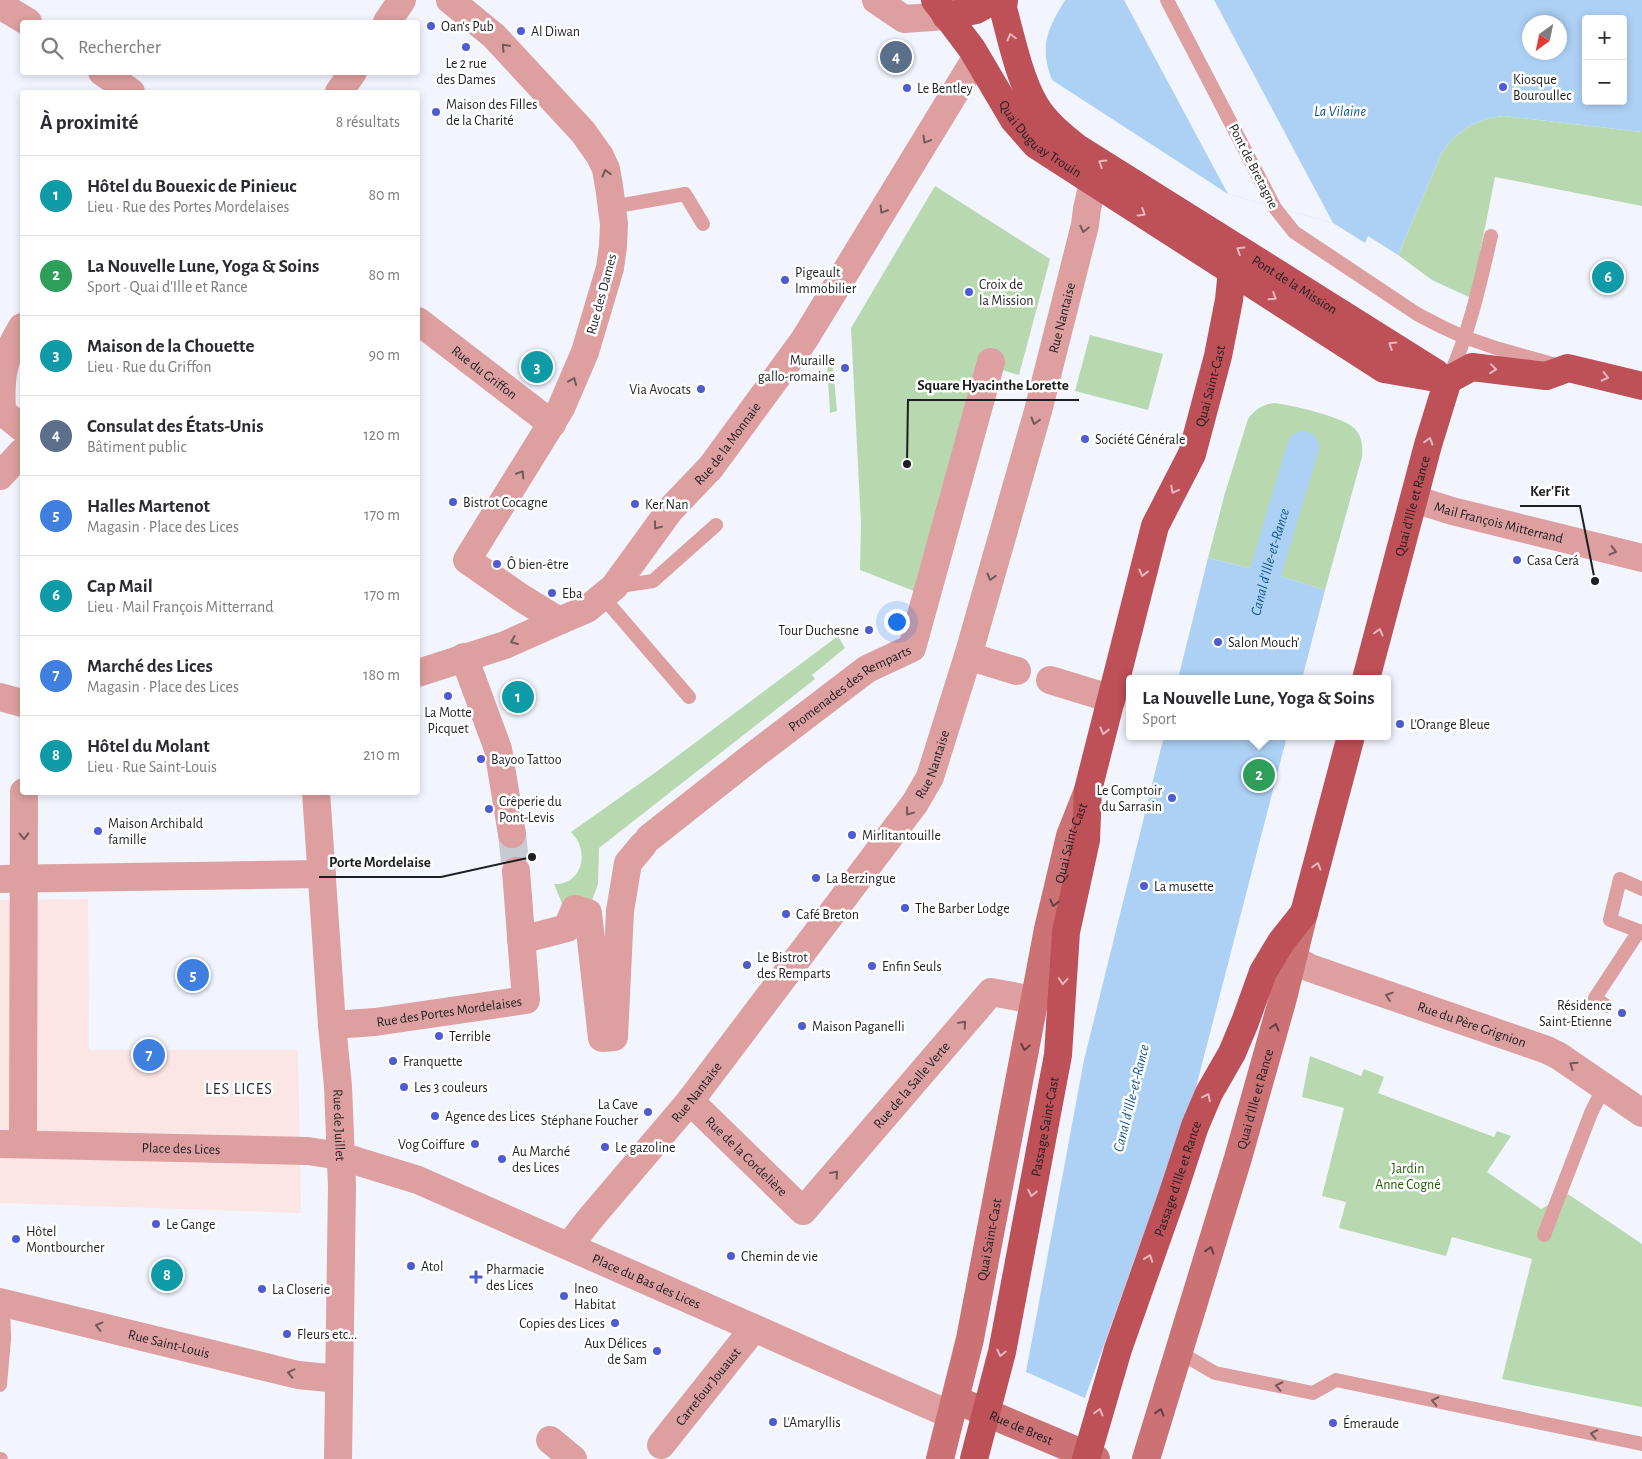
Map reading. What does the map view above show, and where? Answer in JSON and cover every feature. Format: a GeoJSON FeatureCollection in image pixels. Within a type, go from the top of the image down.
{"type":"FeatureCollection","features":[{"type":"Feature","properties":{"kind":"main road"},"geometry":{"type":"LineString","coordinates":[[940,8],[976,10],[994,0]]}},
{"type":"Feature","properties":{"kind":"main road","name":"Pont de la Mission"},"geometry":{"type":"LineString","coordinates":[[1004,0],[1003,8],[1021,73],[1035,105],[1054,129],[1076,147],[1448,380]]}},
{"type":"Feature","properties":{"kind":"main road","name":"Quai Duguay Trouin"},"geometry":{"type":"LineString","coordinates":[[940,8],[972,50],[1014,120],[1036,144],[1232,270]]}},
{"type":"Feature","properties":{"kind":"main road","name":"Pont de la Mission"},"geometry":{"type":"LineString","coordinates":[[1232,270],[1384,368],[1448,380]]}},
{"type":"Feature","properties":{"kind":"main road","name":"Quai Saint-Cast"},"geometry":{"type":"LineString","coordinates":[[959,1456],[961,1407],[970,1339],[1034,1000],[1070,836],[1088,790],[1155,526],[1192,454],[1218,356],[1229,300],[1232,270]]}},
{"type":"Feature","properties":{"kind":"main road"},"geometry":{"type":"LineString","coordinates":[[1448,380],[1472,367],[1546,376],[1568,368],[1642,386]]}},
{"type":"Feature","properties":{"kind":"main road","name":"Quai d'Ille et Rance"},"geometry":{"type":"LineString","coordinates":[[1367,675],[1428,445],[1448,380]]}},
{"type":"Feature","properties":{"kind":"main road","name":"Quai d'Ille et Rance"},"geometry":{"type":"LineString","coordinates":[[1146,1459],[1238,1158],[1284,998],[1292,958],[1350,740]]}},
{"type":"Feature","properties":{"kind":"main road","name":"Passage Saint-Cast"},"geometry":{"type":"LineString","coordinates":[[959,1456],[1002,1352],[1058,1055],[1066,932],[1086,840],[1088,790]]}},
{"type":"Feature","properties":{"kind":"main road","name":"Passage d'Ille et Rance"},"geometry":{"type":"LineString","coordinates":[[1086,1459],[1120,1340],[1195,1126],[1209,1093],[1232,1053],[1263,972],[1282,942],[1304,913]]}},
{"type":"Feature","properties":{"kind":"main road","name":"Rue de Brest"},"geometry":{"type":"LineString","coordinates":[[961,1407],[1096,1459]]}},
{"type":"Feature","properties":{"kind":"street"},"geometry":{"type":"LineString","coordinates":[[388,20],[402,0]]}},
{"type":"Feature","properties":{"kind":"street","name":"Rue des Dames"},"geometry":{"type":"LineString","coordinates":[[450,0],[494,36],[583,132],[600,156],[606,169],[612,207],[613,246],[610,268],[585,352],[561,408],[552,424],[467,560],[559,622]]}},
{"type":"Feature","properties":{"kind":"street"},"geometry":{"type":"LineString","coordinates":[[876,0],[904,18],[940,8]]}},
{"type":"Feature","properties":{"kind":"street"},"geometry":{"type":"LineString","coordinates":[[0,5],[25,20]]}},
{"type":"Feature","properties":{"kind":"street","name":"Rue de la Monnaie"},"geometry":{"type":"LineString","coordinates":[[420,672],[505,644],[559,622],[587,609],[608,591],[670,510],[711,467],[804,340],[976,58]]}},
{"type":"Feature","properties":{"kind":"street"},"geometry":{"type":"LineString","coordinates":[[106,75],[128,90]]}},
{"type":"Feature","properties":{"kind":"street"},"geometry":{"type":"LineString","coordinates":[[340,90],[351,75]]}},
{"type":"Feature","properties":{"kind":"street","name":"Rue Nantaise"},"geometry":{"type":"LineString","coordinates":[[569,1246],[690,1101],[915,803],[930,777],[968,656],[1038,411],[1085,226],[1093,182]]}},
{"type":"Feature","properties":{"kind":"street","name":"Rue du Griffon"},"geometry":{"type":"LineString","coordinates":[[420,323],[552,424]]}},
{"type":"Feature","properties":{"kind":"street"},"geometry":{"type":"LineString","coordinates":[[8,416],[1,384],[5,361],[20,331]]}},
{"type":"Feature","properties":{"kind":"street","name":"Promenades des Remparts"},"geometry":{"type":"LineString","coordinates":[[521,937],[567,928],[575,909],[588,913],[602,1038],[614,1037],[620,911],[628,863],[646,842],[749,759],[867,669],[912,648],[991,362]]}},
{"type":"Feature","properties":{"kind":"street"},"geometry":{"type":"LineString","coordinates":[[0,476],[20,454]]}},
{"type":"Feature","properties":{"kind":"street","name":"Mail François Mitterrand"},"geometry":{"type":"LineString","coordinates":[[1414,499],[1452,512],[1642,558]]}},
{"type":"Feature","properties":{"kind":"street"},"geometry":{"type":"LineString","coordinates":[[968,656],[1017,671]]}},
{"type":"Feature","properties":{"kind":"street"},"geometry":{"type":"LineString","coordinates":[[464,657],[498,749],[512,834]]}},
{"type":"Feature","properties":{"kind":"street"},"geometry":{"type":"LineString","coordinates":[[1050,680],[1112,699]]}},
{"type":"Feature","properties":{"kind":"street"},"geometry":{"type":"LineString","coordinates":[[0,697],[20,702]]}},
{"type":"Feature","properties":{"kind":"street","name":"Place des Lices"},"geometry":{"type":"LineString","coordinates":[[24,795],[12,879],[11,1144],[308,1151],[340,1156]]}},
{"type":"Feature","properties":{"kind":"street","name":"Rue de Juillet"},"geometry":{"type":"LineString","coordinates":[[316,795],[338,1086],[342,1187],[338,1459]]}},
{"type":"Feature","properties":{"kind":"street","name":"Rue des Portes Mordelaises"},"geometry":{"type":"LineString","coordinates":[[332,1025],[374,1022],[526,1000],[516,871]]}},
{"type":"Feature","properties":{"kind":"street"},"geometry":{"type":"LineString","coordinates":[[12,879],[322,874]]}},
{"type":"Feature","properties":{"kind":"street","name":"Rue du Père Grignion"},"geometry":{"type":"LineString","coordinates":[[1292,958],[1323,973],[1546,1050],[1559,1056],[1642,1113]]}},
{"type":"Feature","properties":{"kind":"street","name":"Rue de la Salle Verte"},"geometry":{"type":"LineString","coordinates":[[803,1211],[991,992],[1034,1000]]}},
{"type":"Feature","properties":{"kind":"street","name":"Rue de la Cordelière"},"geometry":{"type":"LineString","coordinates":[[690,1101],[803,1211]]}},
{"type":"Feature","properties":{"kind":"street","name":"Place du Bas des Lices"},"geometry":{"type":"LineString","coordinates":[[340,1156],[418,1180],[754,1328],[961,1407]]}},
{"type":"Feature","properties":{"kind":"street","name":"Rue Saint-Louis"},"geometry":{"type":"LineString","coordinates":[[2,1302],[298,1375],[339,1379]]}},
{"type":"Feature","properties":{"kind":"street","name":"Carrefour Jouaust"},"geometry":{"type":"LineString","coordinates":[[657,1451],[754,1328]]}},
{"type":"Feature","properties":{"kind":"street"},"geometry":{"type":"LineString","coordinates":[[550,1440],[573,1459]]}},
{"type":"Feature","properties":{"kind":"lane","name":"Pont de Bretagne"},"geometry":{"type":"LineString","coordinates":[[1168,0],[1275,208],[1294,232],[1417,314],[1464,337]]}},
{"type":"Feature","properties":{"kind":"lane"},"geometry":{"type":"LineString","coordinates":[[612,207],[685,194],[703,224]]}},
{"type":"Feature","properties":{"kind":"lane","name":"Quai d'Ille et Rance"},"geometry":{"type":"LineString","coordinates":[[1448,380],[1460,354],[1491,236]]}},
{"type":"Feature","properties":{"kind":"lane"},"geometry":{"type":"LineString","coordinates":[[1464,337],[1499,349],[1568,368]]}},
{"type":"Feature","properties":{"kind":"lane"},"geometry":{"type":"LineString","coordinates":[[688,697],[608,591],[653,581],[716,525]]}},
{"type":"Feature","properties":{"kind":"lane"},"geometry":{"type":"LineString","coordinates":[[1606,1006],[1595,998],[1641,932],[1610,920],[1620,879],[1642,889]]}},
{"type":"Feature","properties":{"kind":"lane"},"geometry":{"type":"LineString","coordinates":[[1544,1235],[1591,1113],[1604,1087]]}},
{"type":"Feature","properties":{"kind":"lane"},"geometry":{"type":"LineString","coordinates":[[0,1385],[4,1339],[2,1302]]}},
{"type":"Feature","properties":{"kind":"lane"},"geometry":{"type":"LineString","coordinates":[[1178,1352],[1215,1372],[1313,1393],[1336,1380],[1642,1444]]}},
{"type":"Feature","properties":{"kind":"shaded area"},"geometry":{"type":"Polygon","coordinates":[[[88,899],[89,1050],[298,1050],[301,1213],[0,1203],[0,900],[88,899]]]}},
{"type":"Feature","properties":{"kind":"green space"},"geometry":{"type":"Polygon","coordinates":[[[1504,116],[1642,132],[1642,206],[1495,177],[1471,298],[1432,280],[1398,255],[1442,152],[1454,137],[1471,125],[1489,118],[1504,116]]]}},
{"type":"Feature","properties":{"kind":"green space"},"geometry":{"type":"Polygon","coordinates":[[[935,186],[1050,259],[1019,375],[984,365],[919,593],[860,570],[861,524],[851,328],[935,186]]]}},
{"type":"Feature","properties":{"kind":"green space"},"geometry":{"type":"Polygon","coordinates":[[[1090,335],[1163,354],[1148,410],[1075,391],[1090,335]]]}},
{"type":"Feature","properties":{"kind":"green space"},"geometry":{"type":"Polygon","coordinates":[[[832,356],[837,411],[830,413],[827,363],[832,356]]]}},
{"type":"Feature","properties":{"kind":"green space"},"geometry":{"type":"Polygon","coordinates":[[[1274,403],[1330,416],[1350,425],[1356,430],[1361,439],[1362,457],[1325,590],[1267,572],[1208,558],[1225,493],[1248,419],[1259,408],[1274,403]]]}},
{"type":"Feature","properties":{"kind":"green space"},"geometry":{"type":"Polygon","coordinates":[[[838,636],[845,648],[812,675],[815,679],[599,848],[598,884],[585,919],[569,921],[554,884],[564,883],[572,879],[580,865],[582,857],[580,848],[577,839],[571,832],[656,772],[838,636]]]}},
{"type":"Feature","properties":{"kind":"green space","name":"Jardin Anne Cogné"},"geometry":{"type":"Polygon","coordinates":[[[1310,1056],[1361,1076],[1364,1069],[1384,1077],[1378,1093],[1494,1137],[1497,1131],[1511,1136],[1487,1172],[1541,1209],[1568,1194],[1642,1244],[1642,1407],[1502,1379],[1532,1259],[1452,1237],[1446,1256],[1339,1228],[1346,1202],[1322,1196],[1344,1108],[1302,1097],[1310,1056]]]}},
{"type":"Feature","properties":{"kind":"water","name":"La Vilaine"},"geometry":{"type":"Polygon","coordinates":[[[1065,0],[1642,0],[1642,132],[1504,116],[1489,118],[1471,125],[1454,137],[1442,152],[1398,255],[1368,236],[1365,243],[1333,223],[1228,194],[1052,80],[1048,68],[1046,48],[1047,38],[1065,0]]]}},
{"type":"Feature","properties":{"kind":"water"},"geometry":{"type":"Polygon","coordinates":[[[1208,558],[1267,572],[1325,590],[1303,675],[1179,675],[1208,558]]]}},
{"type":"Feature","properties":{"kind":"water"},"geometry":{"type":"Polygon","coordinates":[[[1163,740],[1286,740],[1195,1091],[1085,1398],[1068,1459],[1002,1459],[1026,1372],[1084,1060],[1163,740]]]}},
{"type":"Feature","properties":{"kind":"pier"},"geometry":{"type":"Polygon","coordinates":[[[1124,0],[1214,0],[1333,223],[1228,194],[1124,0]]]}},
{"type":"Feature","properties":{"kind":"pier"},"geometry":{"type":"Polygon","coordinates":[[[1024,1371],[1087,1399],[1070,1459],[999,1459],[1024,1371]]]}},
{"type":"Feature","properties":{"kind":"waterway","name":"Canal d'Ille-et-Rance"},"geometry":{"type":"LineString","coordinates":[[1240,675],[1268,564],[1303,447]]}},
{"type":"Feature","properties":{"kind":"tunnel"},"geometry":{"type":"LineString","coordinates":[[512,834],[516,871]]}},
{"type":"Feature","properties":{"kind":"place","name":"Oan's Pub"},"geometry":{"type":"Point","coordinates":[431,26]}},
{"type":"Feature","properties":{"kind":"place","name":"Al Diwan"},"geometry":{"type":"Point","coordinates":[521,31]}},
{"type":"Feature","properties":{"kind":"place","name":"Le 2 rue des Dames"},"geometry":{"type":"Point","coordinates":[466,47]}},
{"type":"Feature","properties":{"kind":"place","name":"Consulat des États-Unis"},"geometry":{"type":"Point","coordinates":[896,57]}},
{"type":"Feature","properties":{"kind":"place","name":"Kiosque Bouroullec"},"geometry":{"type":"Point","coordinates":[1503,87]}},
{"type":"Feature","properties":{"kind":"place","name":"Le Bentley"},"geometry":{"type":"Point","coordinates":[907,88]}},
{"type":"Feature","properties":{"kind":"place","name":"Maison des Filles de la Charité"},"geometry":{"type":"Point","coordinates":[436,112]}},
{"type":"Feature","properties":{"kind":"place","name":"Cap Mail"},"geometry":{"type":"Point","coordinates":[1608,277]}},
{"type":"Feature","properties":{"kind":"place","name":"Pigeault Immobilier"},"geometry":{"type":"Point","coordinates":[785,280]}},
{"type":"Feature","properties":{"kind":"place","name":"Croix de la Mission"},"geometry":{"type":"Point","coordinates":[969,292]}},
{"type":"Feature","properties":{"kind":"place","name":"Maison de la Chouette"},"geometry":{"type":"Point","coordinates":[537,367]}},
{"type":"Feature","properties":{"kind":"place","name":"Muraille gallo-romaine"},"geometry":{"type":"Point","coordinates":[845,368]}},
{"type":"Feature","properties":{"kind":"place","name":"Via Avocats"},"geometry":{"type":"Point","coordinates":[701,389]}},
{"type":"Feature","properties":{"kind":"place","name":"Société Générale"},"geometry":{"type":"Point","coordinates":[1085,439]}},
{"type":"Feature","properties":{"kind":"place","name":"Square Hyacinthe Lorette"},"geometry":{"type":"Point","coordinates":[907,464]}},
{"type":"Feature","properties":{"kind":"place","name":"Bistrot Cocagne"},"geometry":{"type":"Point","coordinates":[453,502]}},
{"type":"Feature","properties":{"kind":"place","name":"Ker Nan"},"geometry":{"type":"Point","coordinates":[635,504]}},
{"type":"Feature","properties":{"kind":"place","name":"Casa Cerá"},"geometry":{"type":"Point","coordinates":[1517,560]}},
{"type":"Feature","properties":{"kind":"place","name":"Ô bien-être"},"geometry":{"type":"Point","coordinates":[497,564]}},
{"type":"Feature","properties":{"kind":"place","name":"Ker'Fit"},"geometry":{"type":"Point","coordinates":[1595,581]}},
{"type":"Feature","properties":{"kind":"place","name":"Eba"},"geometry":{"type":"Point","coordinates":[552,593]}},
{"type":"Feature","properties":{"kind":"place","name":"Tour Duchesne"},"geometry":{"type":"Point","coordinates":[869,630]}},
{"type":"Feature","properties":{"kind":"place","name":"Salon Mouch’"},"geometry":{"type":"Point","coordinates":[1218,642]}},
{"type":"Feature","properties":{"kind":"place","name":"La Motte Picquet"},"geometry":{"type":"Point","coordinates":[448,696]}},
{"type":"Feature","properties":{"kind":"place","name":"Hôtel du Bouexic de Pinieuc"},"geometry":{"type":"Point","coordinates":[518,697]}},
{"type":"Feature","properties":{"kind":"place","name":"L'Orange Bleue"},"geometry":{"type":"Point","coordinates":[1400,724]}},
{"type":"Feature","properties":{"kind":"place","name":"Bayoo Tattoo"},"geometry":{"type":"Point","coordinates":[481,759]}},
{"type":"Feature","properties":{"kind":"place","name":"La Nouvelle Lune, Yoga & Soins"},"geometry":{"type":"Point","coordinates":[1259,775]}},
{"type":"Feature","properties":{"kind":"place","name":"Le Comptoir du Sarrasin"},"geometry":{"type":"Point","coordinates":[1172,798]}},
{"type":"Feature","properties":{"kind":"place","name":"Crêperie du Pont-Levis"},"geometry":{"type":"Point","coordinates":[489,809]}},
{"type":"Feature","properties":{"kind":"place","name":"Maison Archibald famille"},"geometry":{"type":"Point","coordinates":[98,831]}},
{"type":"Feature","properties":{"kind":"place","name":"Mirlitantouille"},"geometry":{"type":"Point","coordinates":[852,835]}},
{"type":"Feature","properties":{"kind":"place","name":"Porte Mordelaise"},"geometry":{"type":"Point","coordinates":[532,857]}},
{"type":"Feature","properties":{"kind":"place","name":"La Berzingue"},"geometry":{"type":"Point","coordinates":[816,878]}},
{"type":"Feature","properties":{"kind":"place","name":"La musette"},"geometry":{"type":"Point","coordinates":[1144,886]}},
{"type":"Feature","properties":{"kind":"place","name":"The Barber Lodge"},"geometry":{"type":"Point","coordinates":[905,908]}},
{"type":"Feature","properties":{"kind":"place","name":"Café Breton"},"geometry":{"type":"Point","coordinates":[786,914]}},
{"type":"Feature","properties":{"kind":"place","name":"Le Bistrot des Remparts"},"geometry":{"type":"Point","coordinates":[747,965]}},
{"type":"Feature","properties":{"kind":"place","name":"Enfin Seuls"},"geometry":{"type":"Point","coordinates":[872,966]}},
{"type":"Feature","properties":{"kind":"place","name":"Halles Martenot"},"geometry":{"type":"Point","coordinates":[193,975]}},
{"type":"Feature","properties":{"kind":"place","name":"Résidence Saint-Etienne"},"geometry":{"type":"Point","coordinates":[1622,1013]}},
{"type":"Feature","properties":{"kind":"place","name":"Maison Paganelli"},"geometry":{"type":"Point","coordinates":[802,1026]}},
{"type":"Feature","properties":{"kind":"place","name":"Terrible"},"geometry":{"type":"Point","coordinates":[439,1036]}},
{"type":"Feature","properties":{"kind":"place","name":"Marché des Lices"},"geometry":{"type":"Point","coordinates":[149,1055]}},
{"type":"Feature","properties":{"kind":"place","name":"Franquette"},"geometry":{"type":"Point","coordinates":[393,1061]}},
{"type":"Feature","properties":{"kind":"place","name":"Les 3 couleurs"},"geometry":{"type":"Point","coordinates":[404,1087]}},
{"type":"Feature","properties":{"kind":"place","name":"La Cave Stéphane Foucher"},"geometry":{"type":"Point","coordinates":[648,1112]}},
{"type":"Feature","properties":{"kind":"place","name":"Agence des Lices"},"geometry":{"type":"Point","coordinates":[435,1116]}},
{"type":"Feature","properties":{"kind":"place","name":"Vog Coiffure"},"geometry":{"type":"Point","coordinates":[475,1144]}},
{"type":"Feature","properties":{"kind":"place","name":"Le gazoline"},"geometry":{"type":"Point","coordinates":[605,1147]}},
{"type":"Feature","properties":{"kind":"place","name":"Au Marché des Lices"},"geometry":{"type":"Point","coordinates":[502,1159]}},
{"type":"Feature","properties":{"kind":"place","name":"Le Gange"},"geometry":{"type":"Point","coordinates":[156,1224]}},
{"type":"Feature","properties":{"kind":"place","name":"Hôtel Montbourcher"},"geometry":{"type":"Point","coordinates":[16,1239]}},
{"type":"Feature","properties":{"kind":"place","name":"Chemin de vie"},"geometry":{"type":"Point","coordinates":[731,1256]}},
{"type":"Feature","properties":{"kind":"place","name":"Atol"},"geometry":{"type":"Point","coordinates":[411,1266]}},
{"type":"Feature","properties":{"kind":"place","name":"Hôtel du Molant"},"geometry":{"type":"Point","coordinates":[167,1275]}},
{"type":"Feature","properties":{"kind":"place","name":"Pharmacie des Lices"},"geometry":{"type":"Point","coordinates":[476,1277]}},
{"type":"Feature","properties":{"kind":"place","name":"La Closerie"},"geometry":{"type":"Point","coordinates":[262,1289]}},
{"type":"Feature","properties":{"kind":"place","name":"Ineo Habitat"},"geometry":{"type":"Point","coordinates":[564,1296]}},
{"type":"Feature","properties":{"kind":"place","name":"Copies des Lices"},"geometry":{"type":"Point","coordinates":[615,1323]}},
{"type":"Feature","properties":{"kind":"place","name":"Fleurs etc..."},"geometry":{"type":"Point","coordinates":[287,1334]}},
{"type":"Feature","properties":{"kind":"place","name":"Aux Délices de Sam"},"geometry":{"type":"Point","coordinates":[657,1351]}},
{"type":"Feature","properties":{"kind":"place","name":"L'Amaryllis"},"geometry":{"type":"Point","coordinates":[773,1422]}},
{"type":"Feature","properties":{"kind":"place","name":"Émeraude"},"geometry":{"type":"Point","coordinates":[1333,1423]}},
{"type":"Feature","properties":{"kind":"district","name":"LES LICES"},"geometry":{"type":"Point","coordinates":[239,1088]}}]}
